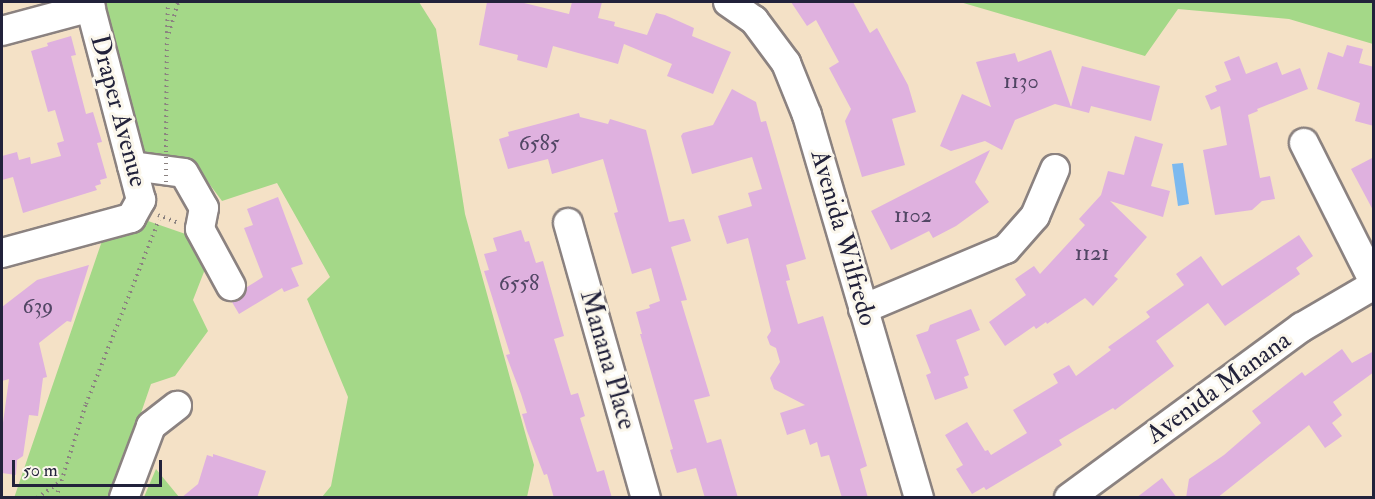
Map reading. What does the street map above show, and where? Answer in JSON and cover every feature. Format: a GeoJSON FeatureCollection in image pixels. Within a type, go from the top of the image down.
{"type":"FeatureCollection","features":[{"type":"Feature","properties":{"kind":"street","name":"Avenida Wilfredo"},"geometry":{"type":"LineString","coordinates":[[728,2],[754,20],[786,63],[807,115],[920,498]]}},
{"type":"Feature","properties":{"kind":"street"},"geometry":{"type":"LineString","coordinates":[[2,31],[90,4]]}},
{"type":"Feature","properties":{"kind":"street","name":"Draper Avenue"},"geometry":{"type":"LineString","coordinates":[[90,4],[132,166],[152,203]]}},
{"type":"Feature","properties":{"kind":"street"},"geometry":{"type":"LineString","coordinates":[[1304,143],[1374,283]]}},
{"type":"Feature","properties":{"kind":"street"},"geometry":{"type":"LineString","coordinates":[[132,166],[184,173],[204,208],[200,229],[231,286]]}},
{"type":"Feature","properties":{"kind":"street"},"geometry":{"type":"LineString","coordinates":[[863,309],[1006,249],[1035,216],[1055,169]]}},
{"type":"Feature","properties":{"kind":"street"},"geometry":{"type":"LineString","coordinates":[[2,253],[152,203]]}},
{"type":"Feature","properties":{"kind":"street","name":"Manana Place"},"geometry":{"type":"LineString","coordinates":[[568,224],[646,498]]}},
{"type":"Feature","properties":{"kind":"street","name":"Avenida Manana"},"geometry":{"type":"LineString","coordinates":[[1069,498],[1302,327],[1374,283]]}},
{"type":"Feature","properties":{"kind":"street"},"geometry":{"type":"LineString","coordinates":[[124,498],[151,426],[177,406]]}},
{"type":"Feature","properties":{"kind":"path"},"geometry":{"type":"LineString","coordinates":[[56,498],[152,203],[166,151],[168,2]]}},
{"type":"Feature","properties":{"kind":"path"},"geometry":{"type":"LineString","coordinates":[[167,39],[178,2]]}},
{"type":"Feature","properties":{"kind":"path"},"geometry":{"type":"LineString","coordinates":[[152,203],[173,222],[200,229]]}},
{"type":"Feature","properties":{"kind":"path"},"geometry":{"type":"LineString","coordinates":[[37,498],[61,481]]}},
{"type":"Feature","properties":{"kind":"green space"},"geometry":{"type":"Polygon","coordinates":[[[102,2],[419,2],[436,29],[465,214],[534,465],[527,497],[322,497],[331,486],[348,397],[307,299],[330,277],[277,183],[222,201],[193,162],[141,156],[102,2]]]}},
{"type":"Feature","properties":{"kind":"green space"},"geometry":{"type":"Polygon","coordinates":[[[960,2],[1373,2],[1373,44],[1289,19],[1178,9],[1145,56],[960,2]]]}},
{"type":"Feature","properties":{"kind":"green space"},"geometry":{"type":"Polygon","coordinates":[[[148,221],[197,238],[209,259],[193,300],[208,331],[175,376],[151,384],[112,497],[14,498],[104,235],[148,221]]]}},
{"type":"Feature","properties":{"kind":"green space"},"geometry":{"type":"Polygon","coordinates":[[[156,469],[179,497],[144,497],[156,469]]]}},
{"type":"Feature","properties":{"kind":"water"},"geometry":{"type":"Polygon","coordinates":[[[1183,163],[1189,204],[1178,206],[1172,164],[1183,163]]]}},
{"type":"Feature","properties":{"kind":"building"},"geometry":{"type":"Polygon","coordinates":[[[487,2],[520,2],[569,14],[572,2],[602,2],[598,18],[615,22],[614,26],[647,35],[656,13],[694,28],[692,36],[731,52],[713,94],[667,76],[672,64],[624,44],[618,64],[553,46],[547,68],[517,60],[518,55],[479,45],[487,2]]]}},
{"type":"Feature","properties":{"kind":"building"},"geometry":{"type":"Polygon","coordinates":[[[791,2],[853,2],[870,33],[877,28],[908,85],[916,112],[892,119],[905,165],[862,177],[845,121],[851,109],[829,68],[839,62],[816,20],[807,26],[791,2]]]}},
{"type":"Feature","properties":{"kind":"building"},"geometry":{"type":"Polygon","coordinates":[[[71,36],[76,55],[71,56],[86,114],[93,112],[102,142],[97,143],[107,178],[100,180],[101,184],[95,186],[97,190],[23,213],[13,177],[2,180],[2,156],[17,152],[19,160],[30,157],[31,164],[61,156],[57,143],[64,141],[55,110],[48,112],[31,51],[48,46],[47,43],[71,36]]]}},
{"type":"Feature","properties":{"kind":"building"},"geometry":{"type":"Polygon","coordinates":[[[1347,45],[1363,49],[1359,63],[1374,67],[1374,126],[1355,121],[1360,103],[1317,89],[1328,52],[1343,57],[1347,45]]]}},
{"type":"Feature","properties":{"kind":"building"},"geometry":{"type":"Polygon","coordinates":[[[1051,50],[1071,107],[1082,66],[1160,86],[1151,121],[1091,106],[1089,113],[1055,104],[1015,120],[1002,150],[985,141],[951,151],[940,146],[962,94],[991,107],[976,62],[1015,53],[1018,62],[1051,50]]]}},
{"type":"Feature","properties":{"kind":"building"},"geometry":{"type":"Polygon","coordinates":[[[1239,56],[1246,74],[1277,62],[1282,75],[1300,68],[1308,89],[1257,109],[1258,111],[1248,115],[1260,178],[1270,176],[1275,199],[1262,201],[1252,210],[1215,215],[1203,150],[1227,145],[1220,106],[1211,110],[1205,96],[1217,91],[1215,86],[1231,80],[1224,62],[1239,56]]]}},
{"type":"Feature","properties":{"kind":"building"},"geometry":{"type":"Polygon","coordinates":[[[732,89],[756,102],[761,122],[766,121],[806,259],[786,265],[790,280],[786,281],[798,324],[823,316],[867,466],[860,469],[868,498],[842,498],[829,455],[821,457],[817,442],[810,445],[805,429],[787,435],[780,413],[805,405],[774,389],[770,378],[780,362],[776,348],[770,345],[767,337],[771,331],[748,238],[727,244],[718,216],[752,206],[748,193],[762,189],[752,157],[692,174],[681,136],[683,133],[713,125],[732,89]]]}},
{"type":"Feature","properties":{"kind":"building"},"geometry":{"type":"Polygon","coordinates":[[[579,113],[580,117],[608,124],[610,119],[646,130],[669,222],[684,219],[691,241],[671,247],[687,300],[681,301],[710,396],[694,400],[707,443],[721,439],[738,498],[705,498],[696,468],[677,473],[670,450],[673,449],[640,334],[642,334],[636,312],[650,308],[649,305],[660,301],[651,268],[632,274],[614,213],[618,212],[603,159],[552,174],[548,159],[508,169],[499,139],[509,136],[508,132],[579,113]]]}},
{"type":"Feature","properties":{"kind":"building"},"geometry":{"type":"Polygon","coordinates":[[[1135,136],[1163,144],[1151,186],[1170,191],[1163,217],[1110,201],[1147,237],[1114,276],[1118,279],[1093,306],[1085,298],[1047,324],[1046,322],[1036,329],[1034,326],[1005,346],[989,322],[1026,295],[1015,279],[1034,266],[1040,274],[1085,225],[1079,219],[1101,195],[1108,171],[1124,175],[1135,136]]]}},
{"type":"Feature","properties":{"kind":"building"},"geometry":{"type":"Polygon","coordinates":[[[990,150],[975,182],[989,202],[956,226],[933,238],[929,231],[891,250],[871,211],[990,150]]]}},
{"type":"Feature","properties":{"kind":"building"},"geometry":{"type":"Polygon","coordinates":[[[1374,157],[1374,212],[1351,169],[1374,157]]]}},
{"type":"Feature","properties":{"kind":"building"},"geometry":{"type":"Polygon","coordinates":[[[278,197],[303,264],[291,268],[299,286],[284,292],[282,288],[239,314],[232,302],[239,300],[247,287],[263,277],[244,228],[253,225],[247,209],[278,197]]]}},
{"type":"Feature","properties":{"kind":"building"},"geometry":{"type":"Polygon","coordinates":[[[521,230],[525,242],[529,241],[536,263],[543,261],[564,336],[554,339],[571,395],[578,393],[585,416],[580,418],[597,472],[604,470],[612,498],[554,498],[547,474],[544,475],[527,431],[522,414],[527,413],[506,355],[510,354],[484,271],[489,270],[484,254],[497,251],[493,238],[521,230]]]}},
{"type":"Feature","properties":{"kind":"building"},"geometry":{"type":"Polygon","coordinates":[[[1299,235],[1313,256],[1296,268],[1300,274],[1225,326],[1208,303],[1156,341],[1174,366],[1115,410],[1113,408],[1059,440],[1062,445],[986,490],[984,487],[972,494],[956,469],[963,465],[945,435],[967,422],[985,451],[988,450],[991,455],[1027,433],[1013,410],[1058,383],[1053,374],[1069,365],[1076,376],[1111,350],[1108,347],[1150,317],[1146,312],[1184,285],[1176,274],[1201,256],[1222,286],[1299,235]]]}},
{"type":"Feature","properties":{"kind":"building"},"geometry":{"type":"Polygon","coordinates":[[[89,265],[71,322],[67,321],[39,343],[47,377],[43,378],[38,416],[29,415],[23,456],[17,460],[16,475],[2,473],[2,430],[9,379],[2,381],[2,307],[37,280],[89,265]]]}},
{"type":"Feature","properties":{"kind":"building"},"geometry":{"type":"Polygon","coordinates":[[[971,309],[980,330],[956,340],[969,375],[964,377],[968,388],[935,400],[926,375],[931,373],[916,335],[928,331],[930,325],[971,309]]]}},
{"type":"Feature","properties":{"kind":"building"},"geometry":{"type":"Polygon","coordinates":[[[1342,349],[1352,363],[1374,351],[1374,372],[1333,402],[1342,415],[1332,423],[1342,436],[1325,448],[1309,425],[1217,498],[1186,498],[1189,479],[1224,455],[1261,423],[1252,411],[1302,372],[1305,376],[1342,349]]]}},
{"type":"Feature","properties":{"kind":"building"},"geometry":{"type":"Polygon","coordinates":[[[213,454],[266,471],[257,498],[181,498],[198,484],[207,455],[213,457],[213,454]]]}},
{"type":"Feature","properties":{"kind":"building"},"geometry":{"type":"Polygon","coordinates":[[[1162,478],[1177,498],[1136,498],[1162,478]]]}}]}
